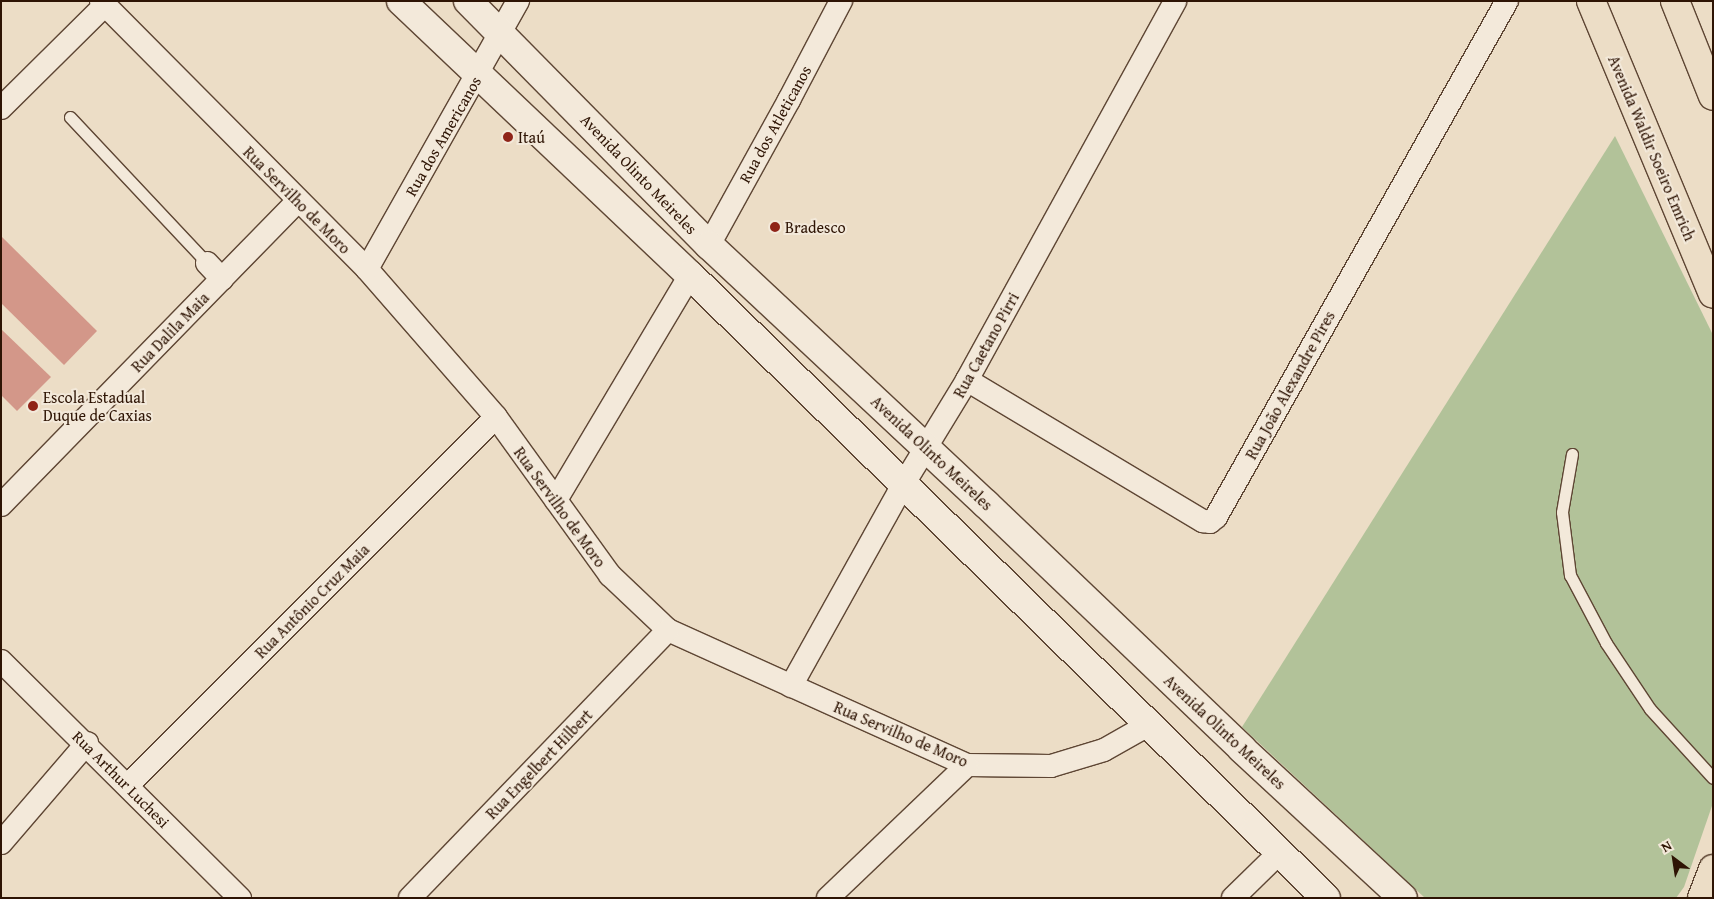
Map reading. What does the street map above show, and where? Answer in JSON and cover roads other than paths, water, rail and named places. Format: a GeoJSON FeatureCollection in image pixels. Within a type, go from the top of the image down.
{"type":"FeatureCollection","features":[{"type":"Feature","properties":{"kind":"main road"},"geometry":{"type":"LineString","coordinates":[[400,1],[690,276],[1326,898]]}},
{"type":"Feature","properties":{"kind":"main road","name":"Avenida Olinto Meireles"},"geometry":{"type":"LineString","coordinates":[[468,1],[709,245],[1402,898]]}},
{"type":"Feature","properties":{"kind":"main road","name":"Avenida Waldir Soeiro Emrich"},"geometry":{"type":"LineString","coordinates":[[1591,1],[1713,294]]}},
{"type":"Feature","properties":{"kind":"main road"},"geometry":{"type":"LineString","coordinates":[[1675,1],[1713,96]]}},
{"type":"Feature","properties":{"kind":"main road"},"geometry":{"type":"LineString","coordinates":[[1702,898],[1713,869]]}},
{"type":"Feature","properties":{"kind":"street","name":"Rua dos Americanos"},"geometry":{"type":"LineString","coordinates":[[367,269],[518,1]]}},
{"type":"Feature","properties":{"kind":"street","name":"Rua dos Atleticanos"},"geometry":{"type":"LineString","coordinates":[[709,245],[790,100],[840,1]]}},
{"type":"Feature","properties":{"kind":"street","name":"Rua Caetano Pirri"},"geometry":{"type":"LineString","coordinates":[[791,686],[925,448],[967,380],[1175,1]]}},
{"type":"Feature","properties":{"kind":"street","name":"Rua João Alexandre Pires"},"geometry":{"type":"LineString","coordinates":[[967,380],[1203,521],[1210,522],[1216,517],[1507,1]]}},
{"type":"Feature","properties":{"kind":"street"},"geometry":{"type":"LineString","coordinates":[[1,108],[103,3]]}},
{"type":"Feature","properties":{"kind":"street","name":"Rua Servilho de Moro"},"geometry":{"type":"LineString","coordinates":[[103,3],[367,269],[496,416],[610,575],[668,630],[967,765],[1050,766],[1104,750],[1150,724]]}},
{"type":"Feature","properties":{"kind":"street","name":"Rua Dalila Maia"},"geometry":{"type":"LineString","coordinates":[[1,505],[214,271],[298,201]]}},
{"type":"Feature","properties":{"kind":"street"},"geometry":{"type":"LineString","coordinates":[[556,500],[690,276]]}},
{"type":"Feature","properties":{"kind":"street","name":"Rua Antônio Cruz Maia"},"geometry":{"type":"LineString","coordinates":[[128,785],[496,416]]}},
{"type":"Feature","properties":{"kind":"street","name":"Rua Engelbert Hilbert"},"geometry":{"type":"LineString","coordinates":[[410,898],[668,630]]}},
{"type":"Feature","properties":{"kind":"street","name":"Rua Arthur Luchesi"},"geometry":{"type":"LineString","coordinates":[[1,661],[86,743],[240,898]]}},
{"type":"Feature","properties":{"kind":"street"},"geometry":{"type":"LineString","coordinates":[[1,843],[86,743]]}},
{"type":"Feature","properties":{"kind":"street"},"geometry":{"type":"LineString","coordinates":[[828,898],[967,765]]}},
{"type":"Feature","properties":{"kind":"street"},"geometry":{"type":"LineString","coordinates":[[1233,898],[1256,889],[1279,853]]}},
{"type":"Feature","properties":{"kind":"lane"},"geometry":{"type":"LineString","coordinates":[[70,117],[214,271]]}},
{"type":"Feature","properties":{"kind":"lane"},"geometry":{"type":"LineString","coordinates":[[1572,454],[1562,512],[1570,575],[1606,643],[1650,709],[1713,778]]}},
{"type":"Feature","properties":{"kind":"place","name":"Itaú"},"geometry":{"type":"Point","coordinates":[508,137]}},
{"type":"Feature","properties":{"kind":"place","name":"Bradesco"},"geometry":{"type":"Point","coordinates":[775,227]}},
{"type":"Feature","properties":{"kind":"place","name":"Escola Estadual Duque de Caxias"},"geometry":{"type":"Point","coordinates":[33,406]}}]}
